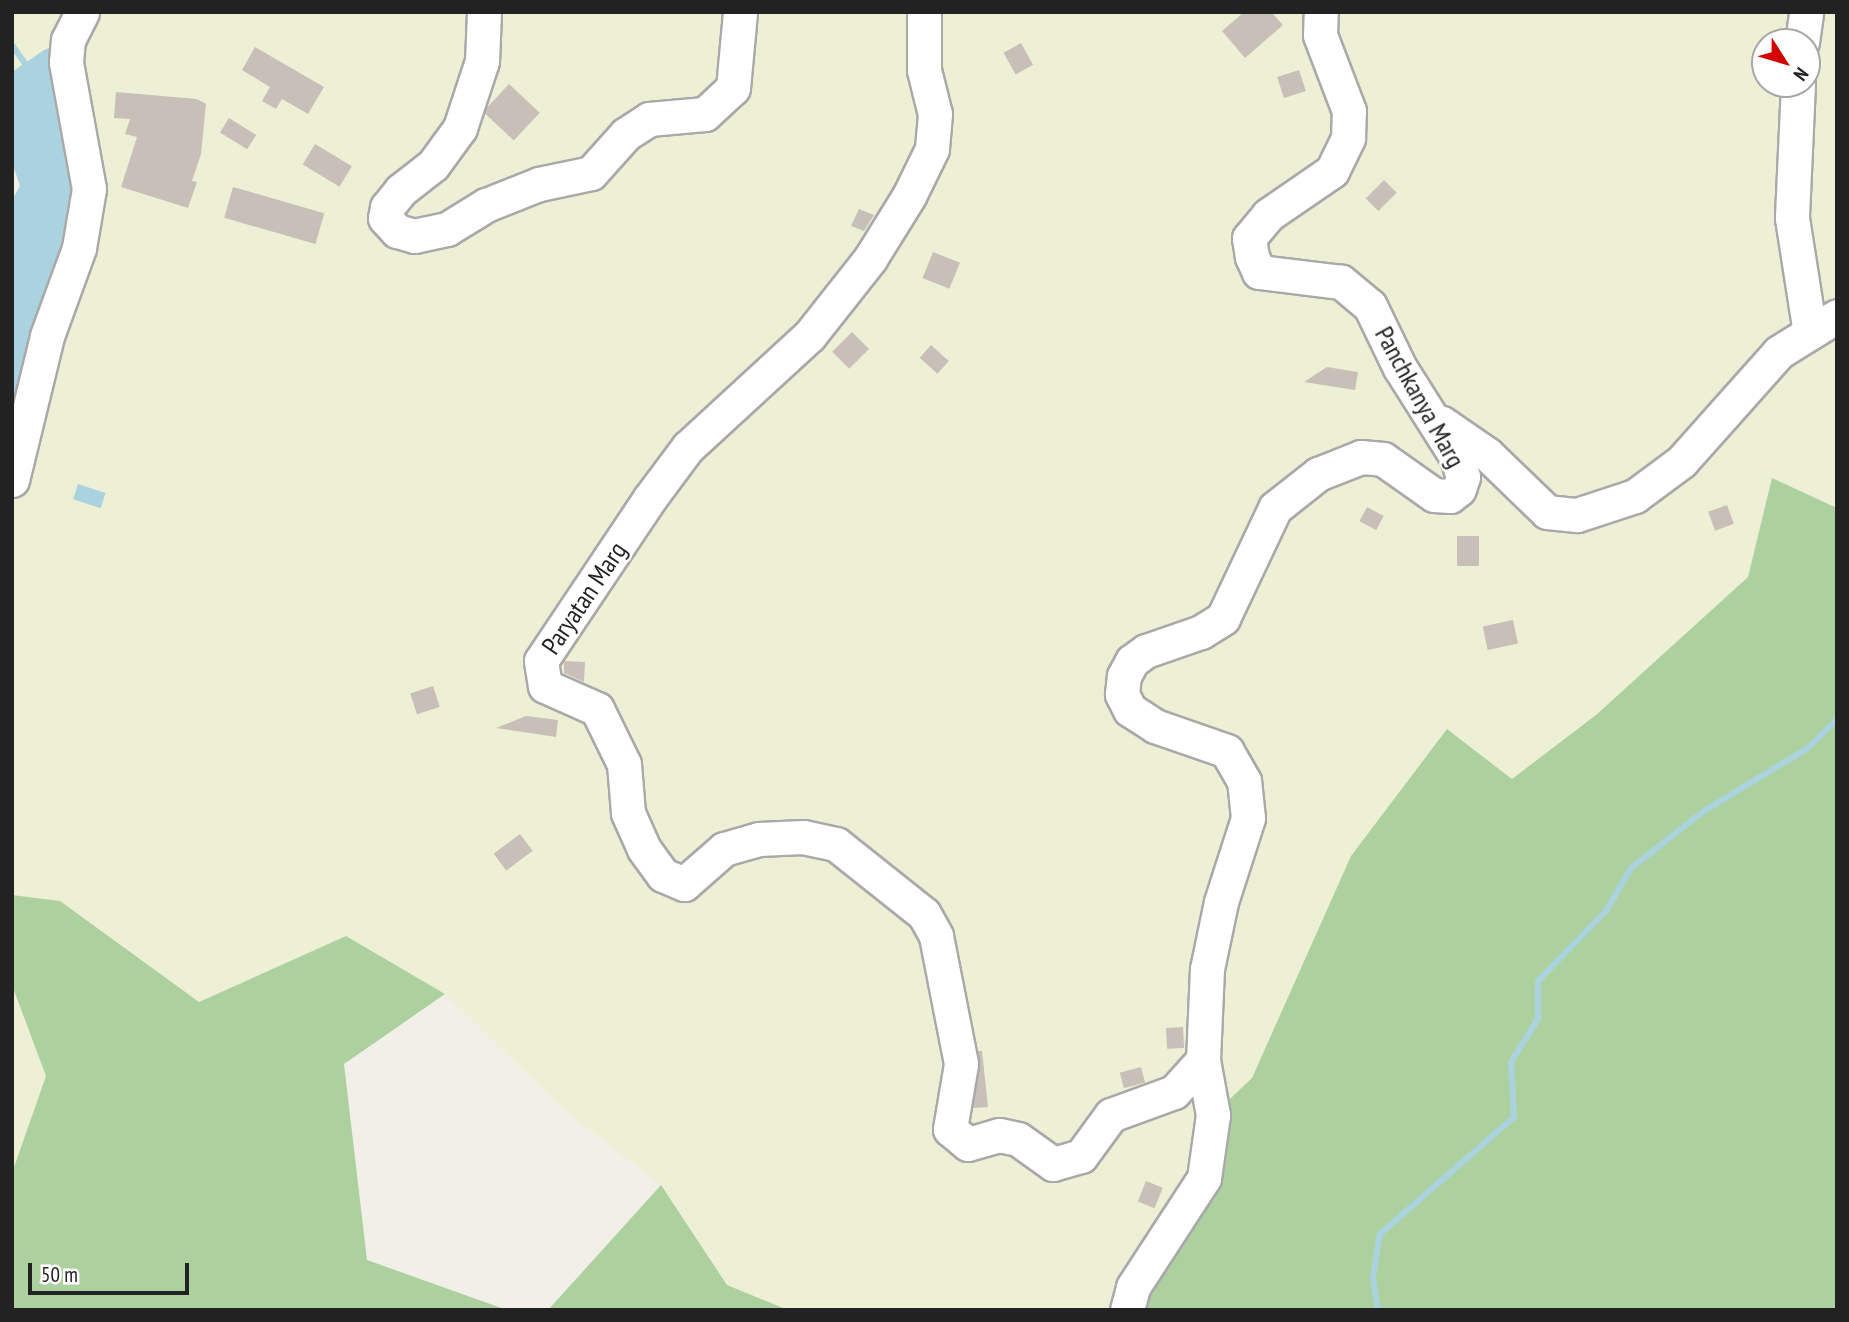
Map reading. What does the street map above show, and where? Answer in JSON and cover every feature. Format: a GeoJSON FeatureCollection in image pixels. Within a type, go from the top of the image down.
{"type":"FeatureCollection","features":[{"type":"Feature","properties":{"kind":"street"},"geometry":{"type":"LineString","coordinates":[[12,480],[47,337],[79,248],[89,189],[66,62],[68,40],[82,12]]}},
{"type":"Feature","properties":{"kind":"street"},"geometry":{"type":"LineString","coordinates":[[484,12],[482,61],[460,128],[433,165],[401,190],[385,218],[397,231],[414,236],[447,229],[486,205],[538,184],[591,173],[625,134],[649,119],[705,114],[733,88],[740,12]]}},
{"type":"Feature","properties":{"kind":"street","name":"Paryatan Marg"},"geometry":{"type":"LineString","coordinates":[[924,12],[924,70],[935,114],[932,149],[909,197],[870,259],[810,335],[688,447],[665,477],[541,661],[545,686],[597,709],[624,764],[628,813],[643,849],[663,875],[684,884],[724,849],[759,839],[803,837],[836,844],[924,914],[936,936],[961,1064],[950,1129],[968,1144],[999,1135],[1018,1139],[1053,1164],[1081,1156],[1111,1115],[1174,1092],[1203,1060]]}},
{"type":"Feature","properties":{"kind":"street","name":"Panchkanya Marg"},"geometry":{"type":"LineString","coordinates":[[1127,1310],[1133,1287],[1204,1178],[1213,1115],[1203,1060],[1207,969],[1220,902],[1248,818],[1244,781],[1227,751],[1155,726],[1130,710],[1122,694],[1124,676],[1132,661],[1146,651],[1201,632],[1223,618],[1275,508],[1318,474],[1361,457],[1383,459],[1434,495],[1450,496],[1460,489],[1463,477],[1457,458],[1399,368],[1370,306],[1356,292],[1319,275],[1278,277],[1259,272],[1252,257],[1249,238],[1268,215],[1332,170],[1348,138],[1349,111],[1320,35],[1321,12]]}},
{"type":"Feature","properties":{"kind":"street"},"geometry":{"type":"LineString","coordinates":[[1432,416],[1487,454],[1547,512],[1577,515],[1635,496],[1681,461],[1779,352],[1824,324],[1792,218],[1797,98]]}},
{"type":"Feature","properties":{"kind":"green space"},"geometry":{"type":"Polygon","coordinates":[[[12,12],[1837,12],[1837,508],[1772,478],[1748,577],[1596,715],[1512,779],[1447,729],[1293,989],[1252,1078],[1213,1115],[1204,1178],[1127,1310],[788,1310],[727,1285],[661,1185],[565,1111],[445,994],[346,936],[199,1002],[60,901],[12,895],[12,480],[27,63],[12,72],[12,12]]]}},
{"type":"Feature","properties":{"kind":"green space"},"geometry":{"type":"Polygon","coordinates":[[[1772,478],[1837,508],[1837,1310],[1127,1310],[1204,1178],[1213,1115],[1252,1078],[1351,856],[1447,729],[1512,779],[1596,715],[1748,577],[1772,478]]]}},
{"type":"Feature","properties":{"kind":"green space"},"geometry":{"type":"Polygon","coordinates":[[[12,895],[60,901],[199,1002],[346,936],[445,994],[344,1064],[367,1260],[507,1310],[12,1310],[12,1173],[46,1076],[12,985],[12,895]]]}},
{"type":"Feature","properties":{"kind":"green space"},"geometry":{"type":"Polygon","coordinates":[[[12,985],[46,1076],[12,1173],[12,985]]]}},
{"type":"Feature","properties":{"kind":"green space"},"geometry":{"type":"Polygon","coordinates":[[[661,1185],[727,1285],[788,1310],[548,1310],[661,1185]]]}},
{"type":"Feature","properties":{"kind":"water"},"geometry":{"type":"Polygon","coordinates":[[[68,40],[89,189],[12,480],[12,200],[20,186],[12,162],[12,72],[44,50],[68,40]]]}},
{"type":"Feature","properties":{"kind":"water"},"geometry":{"type":"Polygon","coordinates":[[[78,484],[106,493],[101,508],[73,499],[78,484]]]}},
{"type":"Feature","properties":{"kind":"building"},"geometry":{"type":"Polygon","coordinates":[[[1244,12],[1271,12],[1283,25],[1245,58],[1222,31],[1244,12]]]}},
{"type":"Feature","properties":{"kind":"building"},"geometry":{"type":"Polygon","coordinates":[[[1021,43],[1033,65],[1016,75],[1004,53],[1021,43]]]}},
{"type":"Feature","properties":{"kind":"building"},"geometry":{"type":"Polygon","coordinates":[[[255,47],[324,87],[308,114],[282,99],[276,109],[262,101],[270,87],[242,70],[255,47]]]}},
{"type":"Feature","properties":{"kind":"building"},"geometry":{"type":"Polygon","coordinates":[[[1299,70],[1306,91],[1284,98],[1277,77],[1299,70]]]}},
{"type":"Feature","properties":{"kind":"building"},"geometry":{"type":"Polygon","coordinates":[[[509,84],[540,113],[514,140],[483,112],[509,84]]]}},
{"type":"Feature","properties":{"kind":"building"},"geometry":{"type":"Polygon","coordinates":[[[116,92],[197,99],[206,104],[201,154],[192,181],[197,182],[188,208],[121,187],[137,137],[125,134],[130,119],[114,118],[116,92]]]}},
{"type":"Feature","properties":{"kind":"building"},"geometry":{"type":"Polygon","coordinates":[[[229,118],[256,135],[247,149],[220,132],[229,118]]]}},
{"type":"Feature","properties":{"kind":"building"},"geometry":{"type":"Polygon","coordinates":[[[315,144],[352,166],[339,187],[303,165],[315,144]]]}},
{"type":"Feature","properties":{"kind":"building"},"geometry":{"type":"Polygon","coordinates":[[[1384,180],[1397,193],[1378,211],[1366,198],[1384,180]]]}},
{"type":"Feature","properties":{"kind":"building"},"geometry":{"type":"Polygon","coordinates":[[[233,187],[324,213],[315,244],[224,218],[233,187]]]}},
{"type":"Feature","properties":{"kind":"building"},"geometry":{"type":"Polygon","coordinates":[[[859,209],[874,215],[864,231],[851,226],[859,209]]]}},
{"type":"Feature","properties":{"kind":"building"},"geometry":{"type":"Polygon","coordinates":[[[933,252],[960,263],[949,289],[923,278],[933,252]]]}},
{"type":"Feature","properties":{"kind":"building"},"geometry":{"type":"Polygon","coordinates":[[[852,332],[869,349],[849,369],[832,352],[852,332]]]}},
{"type":"Feature","properties":{"kind":"building"},"geometry":{"type":"Polygon","coordinates":[[[931,345],[949,361],[937,374],[920,358],[931,345]]]}},
{"type":"Feature","properties":{"kind":"building"},"geometry":{"type":"Polygon","coordinates":[[[1327,367],[1358,372],[1355,390],[1304,382],[1327,367]]]}},
{"type":"Feature","properties":{"kind":"building"},"geometry":{"type":"Polygon","coordinates":[[[1727,505],[1734,524],[1715,531],[1708,512],[1727,505]]]}},
{"type":"Feature","properties":{"kind":"building"},"geometry":{"type":"Polygon","coordinates":[[[1367,507],[1384,516],[1376,530],[1359,521],[1367,507]]]}},
{"type":"Feature","properties":{"kind":"building"},"geometry":{"type":"Polygon","coordinates":[[[1457,536],[1479,536],[1479,566],[1457,566],[1457,536]]]}},
{"type":"Feature","properties":{"kind":"building"},"geometry":{"type":"Polygon","coordinates":[[[1513,620],[1518,643],[1488,650],[1483,626],[1513,620]]]}},
{"type":"Feature","properties":{"kind":"building"},"geometry":{"type":"Polygon","coordinates":[[[564,661],[585,662],[584,682],[564,673],[564,661]]]}},
{"type":"Feature","properties":{"kind":"building"},"geometry":{"type":"Polygon","coordinates":[[[433,686],[440,707],[417,714],[410,693],[433,686]]]}},
{"type":"Feature","properties":{"kind":"building"},"geometry":{"type":"Polygon","coordinates":[[[526,716],[558,720],[556,737],[496,728],[526,716]]]}},
{"type":"Feature","properties":{"kind":"building"},"geometry":{"type":"Polygon","coordinates":[[[520,834],[533,851],[506,871],[494,854],[520,834]]]}},
{"type":"Feature","properties":{"kind":"building"},"geometry":{"type":"Polygon","coordinates":[[[1183,1027],[1184,1048],[1167,1049],[1166,1028],[1183,1027]]]}},
{"type":"Feature","properties":{"kind":"building"},"geometry":{"type":"Polygon","coordinates":[[[978,1051],[982,1051],[988,1107],[973,1108],[978,1051]]]}},
{"type":"Feature","properties":{"kind":"building"},"geometry":{"type":"Polygon","coordinates":[[[1141,1067],[1145,1082],[1124,1088],[1120,1073],[1141,1067]]]}},
{"type":"Feature","properties":{"kind":"building"},"geometry":{"type":"Polygon","coordinates":[[[1146,1181],[1163,1188],[1154,1208],[1138,1201],[1146,1181]]]}},
{"type":"Feature","properties":{"kind":"waterway"},"geometry":{"type":"LineString","coordinates":[[12,45],[29,69]]}},
{"type":"Feature","properties":{"kind":"waterway"},"geometry":{"type":"LineString","coordinates":[[1378,1310],[1373,1277],[1380,1234],[1514,1117],[1511,1062],[1538,1019],[1538,981],[1606,911],[1631,868],[1704,811],[1808,748],[1837,719]]}}]}
